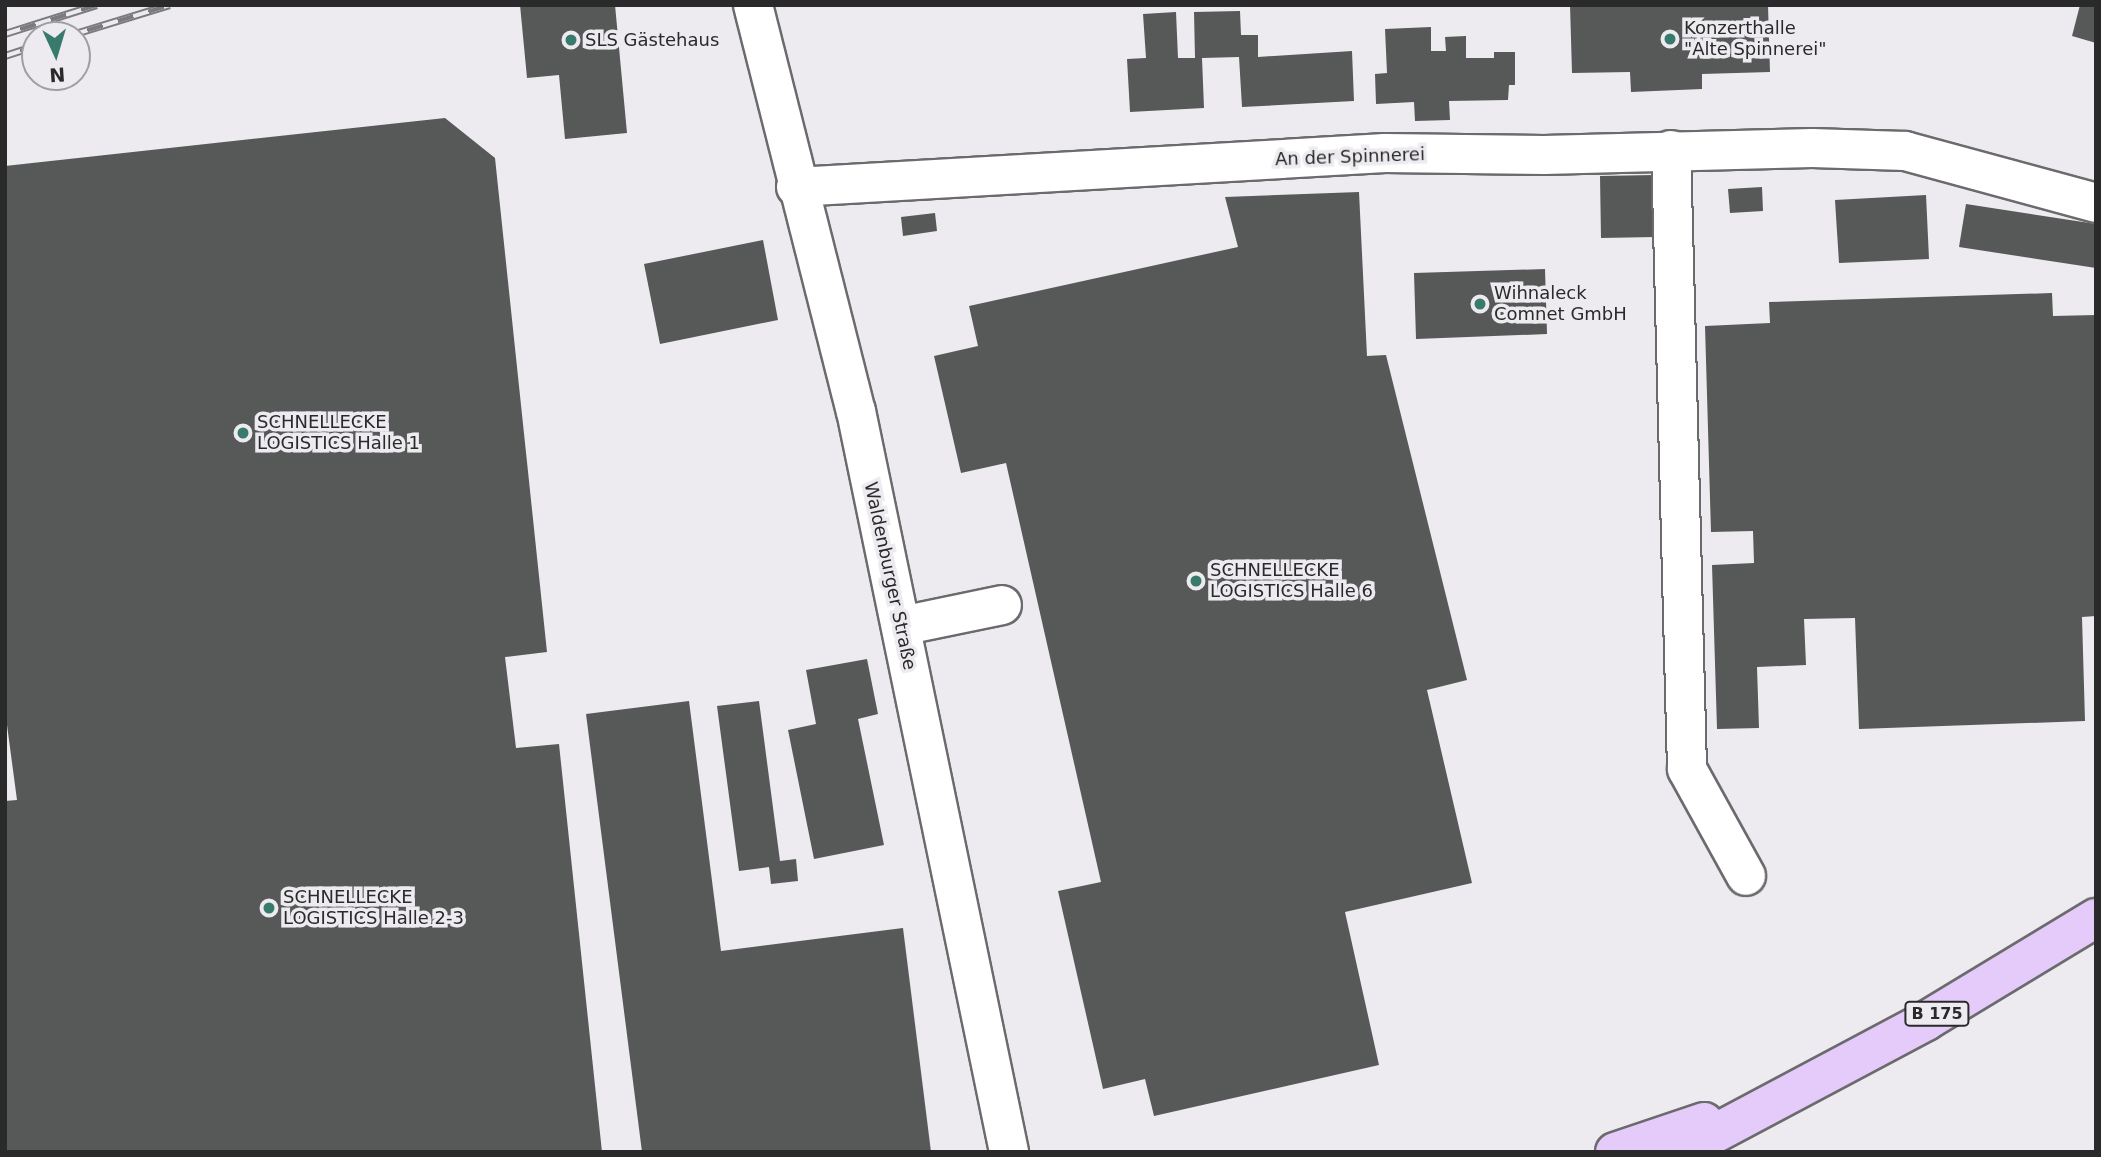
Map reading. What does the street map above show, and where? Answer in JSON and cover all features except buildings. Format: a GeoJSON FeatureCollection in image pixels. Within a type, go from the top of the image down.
{"type":"FeatureCollection","features":[{"type":"Feature","properties":{"kind":"main road","name":"B 175"},"geometry":{"type":"LineString","coordinates":[[1680,1152],[1772,1099],[1926,1021],[2096,918]]}},
{"type":"Feature","properties":{"kind":"main road","name":"B 175"},"geometry":{"type":"LineString","coordinates":[[1615,1152],[1772,1099]]}},
{"type":"Feature","properties":{"kind":"street","name":"Waldenburger Straße"},"geometry":{"type":"LineString","coordinates":[[753,5],[796,187],[856,411],[1009,1152]]}},
{"type":"Feature","properties":{"kind":"street"},"geometry":{"type":"LineString","coordinates":[[1671,150],[1687,769],[1746,876]]}},
{"type":"Feature","properties":{"kind":"street","name":"An der Spinnerei"},"geometry":{"type":"LineString","coordinates":[[796,187],[1385,153],[1905,151],[2096,203]]}},
{"type":"Feature","properties":{"kind":"street"},"geometry":{"type":"LineString","coordinates":[[901,626],[1002,605]]}},
{"type":"Feature","properties":{"kind":"railway"},"geometry":{"type":"LineString","coordinates":[[5,34],[97,5]]}},
{"type":"Feature","properties":{"kind":"railway"},"geometry":{"type":"LineString","coordinates":[[91,29],[170,5]]}},
{"type":"Feature","properties":{"kind":"railway"},"geometry":{"type":"LineString","coordinates":[[5,56],[21,51]]}},
{"type":"Feature","properties":{"kind":"place","name":"Konzerthalle \"Alte Spinnerei\""},"geometry":{"type":"Point","coordinates":[1670,39]}},
{"type":"Feature","properties":{"kind":"place","name":"SLS Gästehaus"},"geometry":{"type":"Point","coordinates":[571,40]}},
{"type":"Feature","properties":{"kind":"place","name":"Wihnaleck Comnet GmbH"},"geometry":{"type":"Point","coordinates":[1480,304]}},
{"type":"Feature","properties":{"kind":"place","name":"SCHNELLECKE LOGISTICS Halle 1"},"geometry":{"type":"Point","coordinates":[243,433]}},
{"type":"Feature","properties":{"kind":"place","name":"SCHNELLECKE LOGISTICS Halle 6"},"geometry":{"type":"Point","coordinates":[1196,581]}},
{"type":"Feature","properties":{"kind":"place","name":"SCHNELLECKE LOGISTICS Halle 2-3"},"geometry":{"type":"Point","coordinates":[269,908]}}]}
